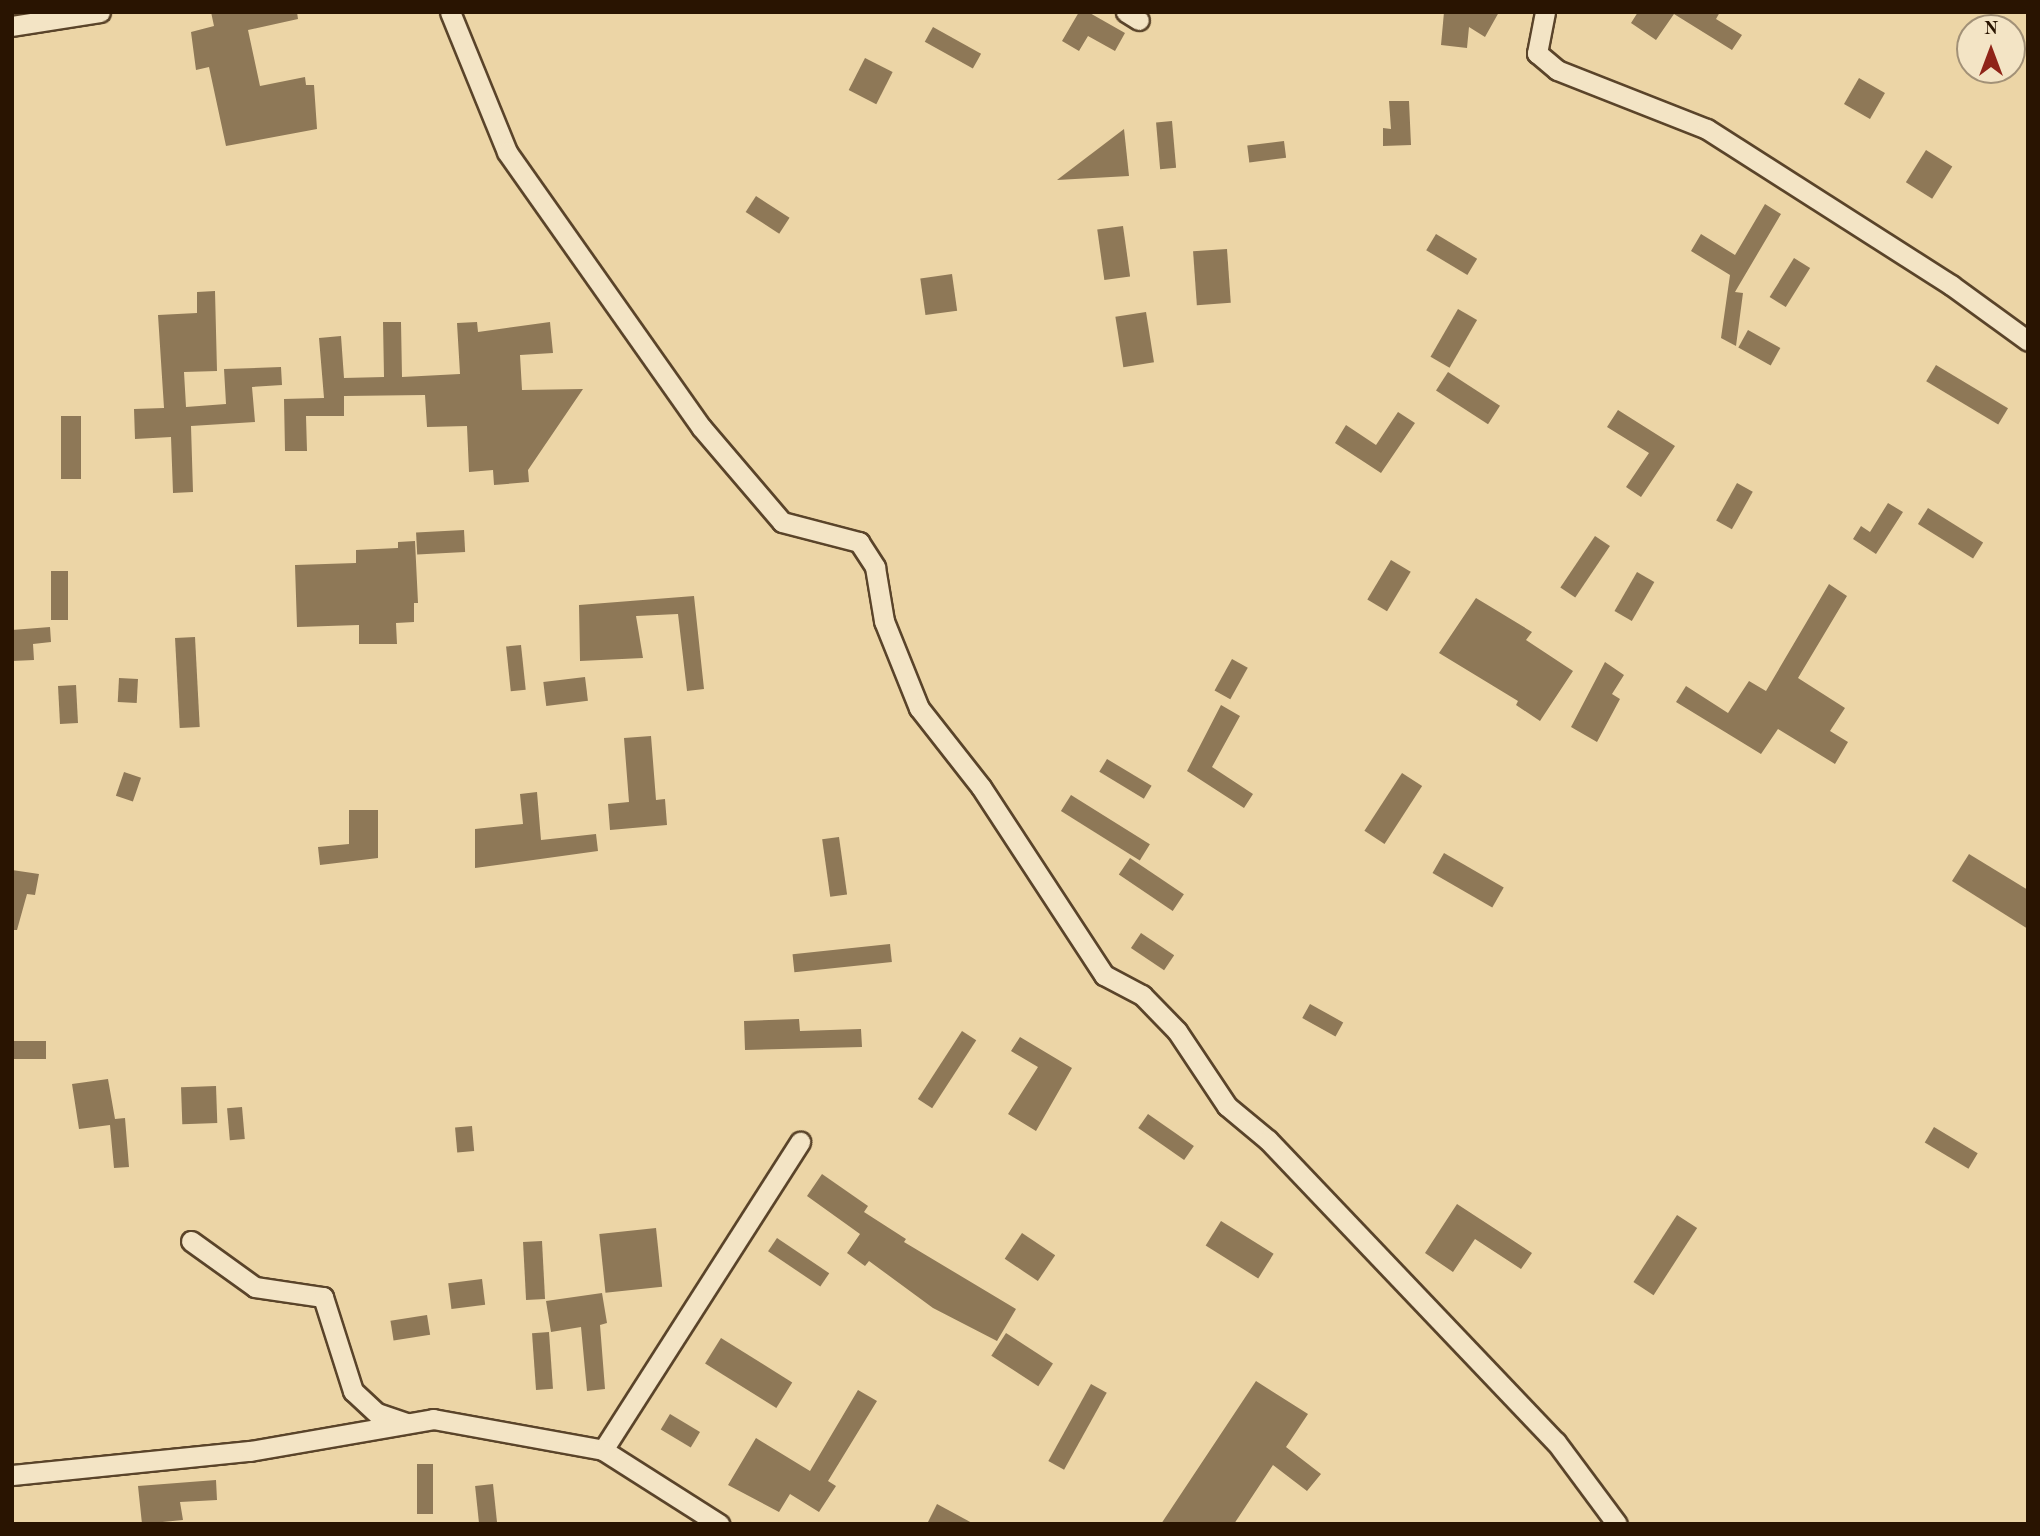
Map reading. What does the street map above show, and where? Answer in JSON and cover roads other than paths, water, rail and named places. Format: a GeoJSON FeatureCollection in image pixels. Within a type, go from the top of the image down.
{"type":"FeatureCollection","features":[{"type":"Feature","properties":{"kind":"street"},"geometry":{"type":"LineString","coordinates":[[12,26],[100,12]]}},
{"type":"Feature","properties":{"kind":"street"},"geometry":{"type":"LineString","coordinates":[[450,12],[507,152],[701,427],[782,522],[859,542],[875,567],[884,621],[919,708],[981,787],[1104,975],[1142,995],[1177,1031],[1227,1106],[1268,1140],[1556,1442],[1617,1524]]}},
{"type":"Feature","properties":{"kind":"street"},"geometry":{"type":"LineString","coordinates":[[1545,12],[1537,53],[1557,70],[1707,129],[1951,285],[2028,341]]}},
{"type":"Feature","properties":{"kind":"street"},"geometry":{"type":"LineString","coordinates":[[603,1450],[800,1142]]}},
{"type":"Feature","properties":{"kind":"street"},"geometry":{"type":"LineString","coordinates":[[191,1241],[254,1287],[323,1297],[354,1391],[377,1413],[407,1424]]}},
{"type":"Feature","properties":{"kind":"street"},"geometry":{"type":"LineString","coordinates":[[12,1475],[250,1451],[433,1419],[603,1450],[719,1524]]}}]}
